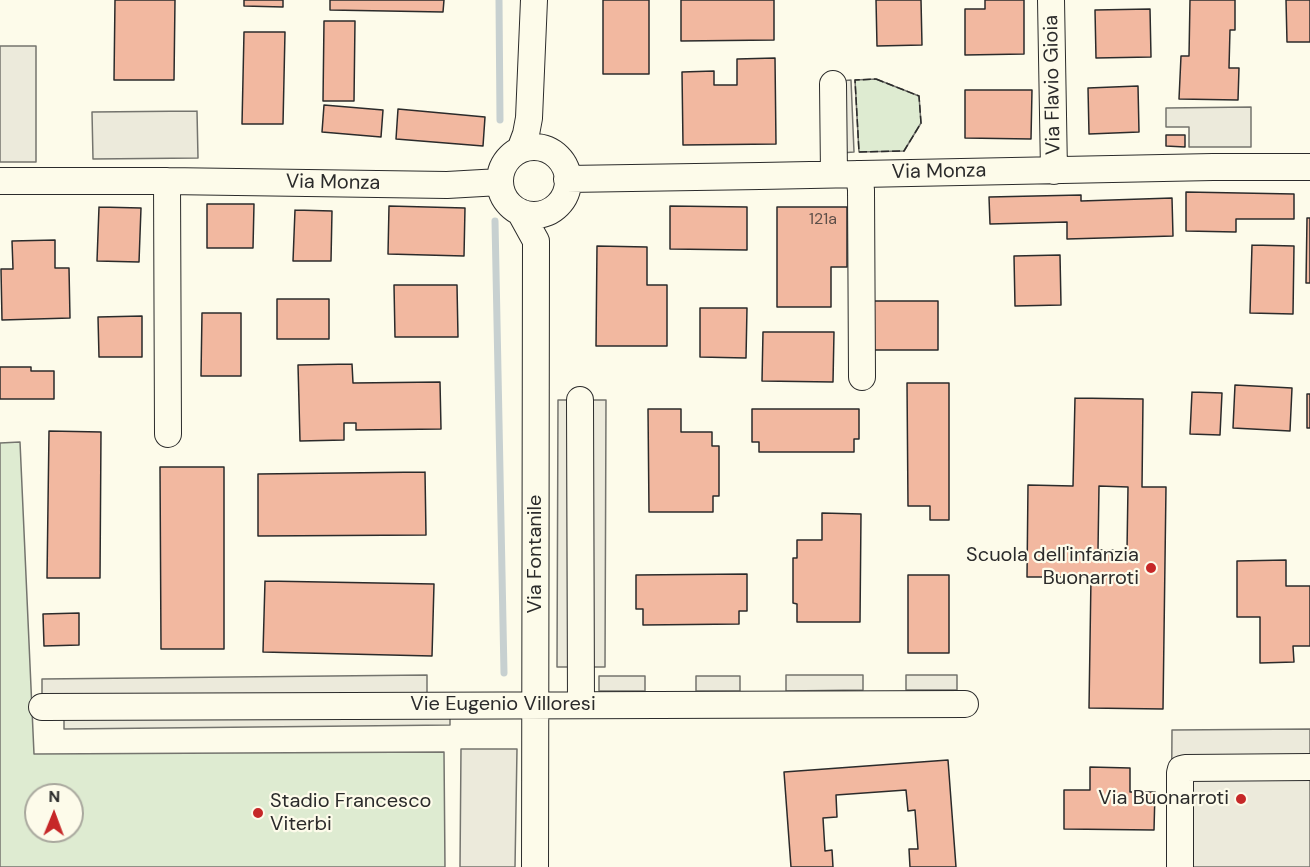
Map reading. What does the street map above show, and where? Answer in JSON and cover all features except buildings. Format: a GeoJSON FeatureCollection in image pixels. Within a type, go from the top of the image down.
{"type":"FeatureCollection","features":[{"type":"Feature","properties":{"kind":"street","name":"Via Flavio Gioia"},"geometry":{"type":"LineString","coordinates":[[1051,0],[1054,171]]}},
{"type":"Feature","properties":{"kind":"street"},"geometry":{"type":"LineString","coordinates":[[532,150],[541,132],[539,58],[534,10]]}},
{"type":"Feature","properties":{"kind":"street"},"geometry":{"type":"LineString","coordinates":[[833,84],[834,174]]}},
{"type":"Feature","properties":{"kind":"street"},"geometry":{"type":"LineString","coordinates":[[532,150],[555,155],[561,161],[567,178],[562,200],[544,213],[533,215],[520,212],[507,201],[502,193],[500,182],[504,165],[512,156],[532,150]]}},
{"type":"Feature","properties":{"kind":"street","name":"Via Monza"},"geometry":{"type":"LineString","coordinates":[[567,178],[623,179],[1238,166],[1310,167]]}},
{"type":"Feature","properties":{"kind":"street"},"geometry":{"type":"LineString","coordinates":[[859,174],[862,377]]}},
{"type":"Feature","properties":{"kind":"street","name":"Via Monza"},"geometry":{"type":"LineString","coordinates":[[0,181],[447,185],[500,182]]}},
{"type":"Feature","properties":{"kind":"street"},"geometry":{"type":"LineString","coordinates":[[167,181],[168,434]]}},
{"type":"Feature","properties":{"kind":"street","name":"Via Fontanile"},"geometry":{"type":"LineString","coordinates":[[536,867],[536,241],[553,208]]}},
{"type":"Feature","properties":{"kind":"street","name":"Via Fontanile"},"geometry":{"type":"LineString","coordinates":[[520,212],[536,241]]}},
{"type":"Feature","properties":{"kind":"street"},"geometry":{"type":"LineString","coordinates":[[580,400],[581,705]]}},
{"type":"Feature","properties":{"kind":"street","name":"Vie Eugenio Villoresi"},"geometry":{"type":"LineString","coordinates":[[42,707],[965,704]]}},
{"type":"Feature","properties":{"kind":"street"},"geometry":{"type":"LineString","coordinates":[[1180,867],[1181,769],[1310,767]]}},
{"type":"Feature","properties":{"kind":"green space"},"geometry":{"type":"Polygon","coordinates":[[[876,79],[919,96],[921,123],[904,151],[859,152],[855,80],[876,79]]]}},
{"type":"Feature","properties":{"kind":"green space","name":"Stadio Francesco Viterbi"},"geometry":{"type":"Polygon","coordinates":[[[20,442],[34,754],[444,752],[445,867],[0,867],[0,443],[20,442]]]}},
{"type":"Feature","properties":{"kind":"shaded area"},"geometry":{"type":"Polygon","coordinates":[[[0,46],[36,46],[36,162],[0,162],[0,46]]]}},
{"type":"Feature","properties":{"kind":"shaded area"},"geometry":{"type":"Polygon","coordinates":[[[851,80],[854,152],[841,153],[839,81],[851,80]]]}},
{"type":"Feature","properties":{"kind":"shaded area"},"geometry":{"type":"Polygon","coordinates":[[[1251,107],[1251,147],[1189,147],[1189,127],[1166,127],[1166,108],[1251,107]]]}},
{"type":"Feature","properties":{"kind":"shaded area"},"geometry":{"type":"Polygon","coordinates":[[[197,111],[198,158],[93,159],[92,112],[197,111]]]}},
{"type":"Feature","properties":{"kind":"shaded area"},"geometry":{"type":"Polygon","coordinates":[[[558,400],[606,400],[605,667],[557,667],[558,400]]]}},
{"type":"Feature","properties":{"kind":"shaded area"},"geometry":{"type":"Polygon","coordinates":[[[427,675],[427,705],[450,705],[450,725],[64,729],[64,719],[42,719],[42,679],[427,675]]]}},
{"type":"Feature","properties":{"kind":"shaded area"},"geometry":{"type":"Polygon","coordinates":[[[786,675],[863,675],[863,690],[786,691],[786,675]]]}},
{"type":"Feature","properties":{"kind":"shaded area"},"geometry":{"type":"Polygon","coordinates":[[[906,675],[957,675],[957,690],[906,690],[906,675]]]}},
{"type":"Feature","properties":{"kind":"shaded area"},"geometry":{"type":"Polygon","coordinates":[[[599,676],[645,676],[645,691],[599,691],[599,676]]]}},
{"type":"Feature","properties":{"kind":"shaded area"},"geometry":{"type":"Polygon","coordinates":[[[696,676],[740,676],[740,691],[696,691],[696,676]]]}},
{"type":"Feature","properties":{"kind":"shaded area","name":"Via Buonarroti"},"geometry":{"type":"Polygon","coordinates":[[[1310,729],[1310,867],[1171,867],[1172,730],[1310,729]]]}},
{"type":"Feature","properties":{"kind":"shaded area"},"geometry":{"type":"Polygon","coordinates":[[[461,749],[517,749],[515,867],[460,867],[461,749]]]}},
{"type":"Feature","properties":{"kind":"waterway"},"geometry":{"type":"LineString","coordinates":[[499,0],[500,120]]}},
{"type":"Feature","properties":{"kind":"waterway"},"geometry":{"type":"LineString","coordinates":[[495,221],[504,673]]}},
{"type":"Feature","properties":{"kind":"fence"},"geometry":{"type":"LineString","coordinates":[[876,79],[919,96],[921,123],[904,151],[859,152],[855,80],[876,79]]}},
{"type":"Feature","properties":{"kind":"place","name":"Scuola dell'infanzia Buonarroti"},"geometry":{"type":"Point","coordinates":[1151,568]}},
{"type":"Feature","properties":{"kind":"place","name":"Via Buonarroti"},"geometry":{"type":"Point","coordinates":[1241,799]}},
{"type":"Feature","properties":{"kind":"place","name":"Stadio Francesco Viterbi"},"geometry":{"type":"Point","coordinates":[258,813]}}]}
